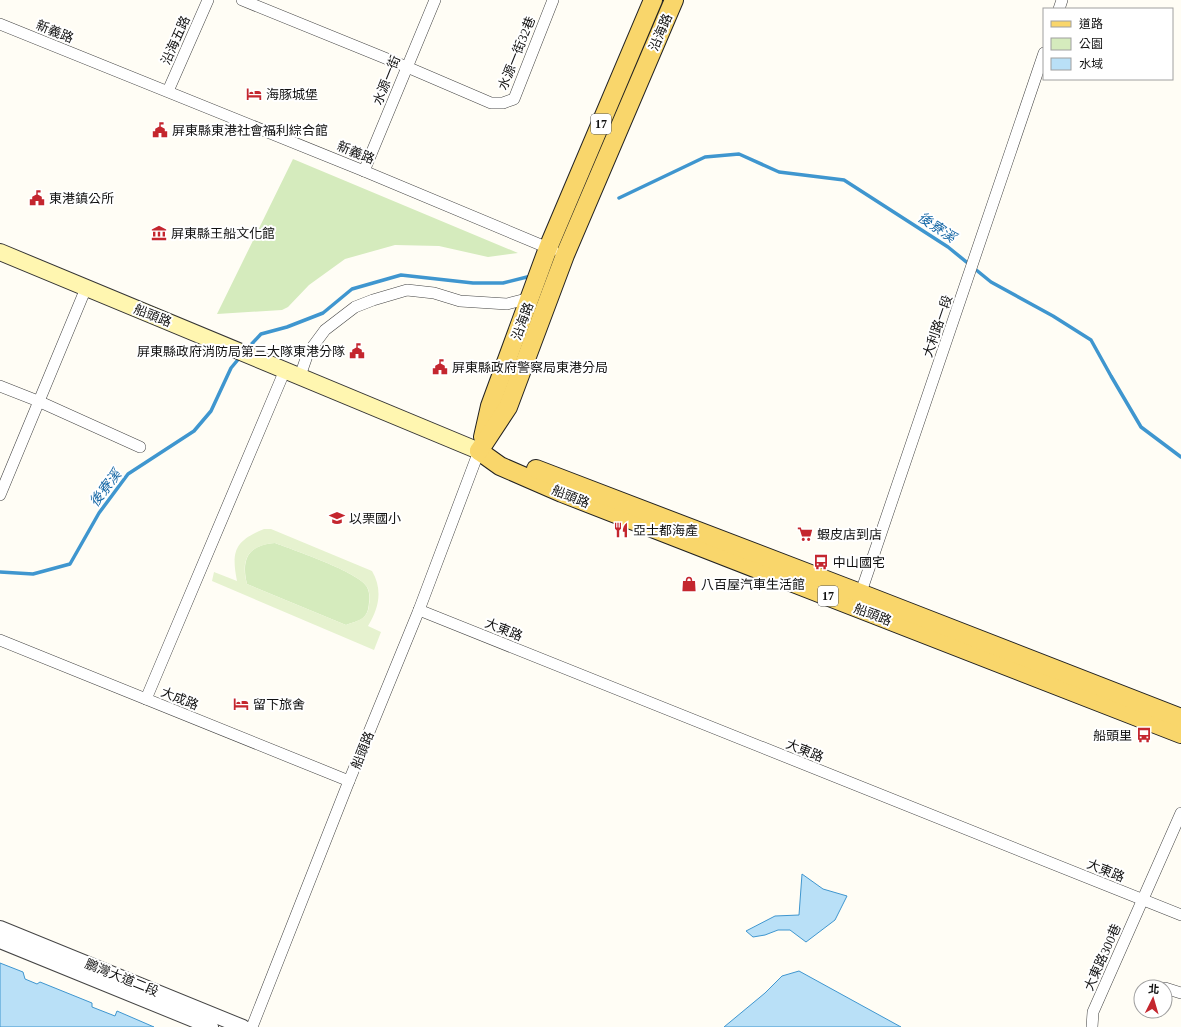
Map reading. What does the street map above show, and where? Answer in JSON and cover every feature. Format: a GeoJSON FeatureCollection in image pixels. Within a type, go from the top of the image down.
{"type":"FeatureCollection","features":[{"type":"Feature","properties":{"kind":"main road","name":"沿海路"},"geometry":{"type":"LineString","coordinates":[[479,451],[490,406],[548,248],[653,0]]}},
{"type":"Feature","properties":{"kind":"main road","name":"沿海路"},"geometry":{"type":"LineString","coordinates":[[479,451],[508,407],[566,255],[674,0]]}},
{"type":"Feature","properties":{"kind":"main road","name":"船頭路"},"geometry":{"type":"LineString","coordinates":[[0,252],[220,342],[479,451],[503,454],[547,474],[858,600],[1181,734]]}},
{"type":"Feature","properties":{"kind":"main road","name":"船頭路"},"geometry":{"type":"LineString","coordinates":[[858,600],[1181,718]]}},
{"type":"Feature","properties":{"kind":"street","name":"沿海五路"},"geometry":{"type":"LineString","coordinates":[[168,91],[208,0]]}},
{"type":"Feature","properties":{"kind":"street"},"geometry":{"type":"LineString","coordinates":[[242,0],[407,67]]}},
{"type":"Feature","properties":{"kind":"street","name":"水源一街"},"geometry":{"type":"LineString","coordinates":[[364,171],[435,0]]}},
{"type":"Feature","properties":{"kind":"street","name":"水源一街32巷"},"geometry":{"type":"LineString","coordinates":[[407,67],[491,103],[503,103],[514,99],[552,0]]}},
{"type":"Feature","properties":{"kind":"street","name":"新義路"},"geometry":{"type":"LineString","coordinates":[[0,24],[168,91],[566,255]]}},
{"type":"Feature","properties":{"kind":"street","name":"大利路一段"},"geometry":{"type":"LineString","coordinates":[[858,600],[1043,57]]}},
{"type":"Feature","properties":{"kind":"street"},"geometry":{"type":"LineString","coordinates":[[0,495],[86,288]]}},
{"type":"Feature","properties":{"kind":"street"},"geometry":{"type":"LineString","coordinates":[[146,699],[292,373],[325,330],[355,307],[407,290],[434,293],[460,301],[507,304],[530,298]]}},
{"type":"Feature","properties":{"kind":"street"},"geometry":{"type":"LineString","coordinates":[[0,386],[140,446]]}},
{"type":"Feature","properties":{"kind":"street","name":"船頭路"},"geometry":{"type":"LineString","coordinates":[[252,1027],[349,781],[419,610],[479,451]]}},
{"type":"Feature","properties":{"kind":"street","name":"大東路"},"geometry":{"type":"LineString","coordinates":[[419,610],[1181,915]]}},
{"type":"Feature","properties":{"kind":"street","name":"大成路"},"geometry":{"type":"LineString","coordinates":[[0,640],[349,781]]}},
{"type":"Feature","properties":{"kind":"street","name":"大東路300巷"},"geometry":{"type":"LineString","coordinates":[[1092,1027],[1093,1012],[1181,813]]}},
{"type":"Feature","properties":{"kind":"street","name":"鵬灣大道二段"},"geometry":{"type":"LineString","coordinates":[[0,928],[243,1027]]}},
{"type":"Feature","properties":{"kind":"street","name":"鵬灣大道二段"},"geometry":{"type":"LineString","coordinates":[[0,941],[211,1027]]}},
{"type":"Feature","properties":{"kind":"green space"},"geometry":{"type":"Polygon","coordinates":[[[293,159],[518,253],[488,257],[439,246],[395,245],[345,259],[309,285],[288,307],[282,310],[217,314],[293,159]]]}},
{"type":"Feature","properties":{"kind":"green space"},"geometry":{"type":"Polygon","coordinates":[[[264,529],[271,529],[372,571],[378,585],[378,599],[375,612],[368,626],[381,632],[374,650],[212,581],[214,572],[237,581],[235,571],[235,555],[237,548],[254,533],[264,529]],[[275,543],[266,544],[259,547],[253,550],[249,555],[245,567],[247,584],[346,625],[358,621],[367,613],[370,596],[367,587],[361,581],[339,568],[275,543]]]}},
{"type":"Feature","properties":{"kind":"green space"},"geometry":{"type":"Polygon","coordinates":[[[275,543],[339,568],[361,581],[367,587],[369,592],[368,608],[365,616],[346,625],[247,584],[245,567],[249,555],[258,547],[275,543]]]}},
{"type":"Feature","properties":{"kind":"water"},"geometry":{"type":"Polygon","coordinates":[[[802,874],[823,889],[847,896],[835,920],[806,942],[790,930],[778,930],[765,935],[753,937],[746,931],[775,916],[799,915],[802,874]]]}},
{"type":"Feature","properties":{"kind":"water"},"geometry":{"type":"Polygon","coordinates":[[[0,963],[23,972],[25,979],[37,984],[40,982],[92,1003],[92,1007],[115,1016],[117,1011],[154,1027],[0,1027],[0,963]]]}},
{"type":"Feature","properties":{"kind":"water"},"geometry":{"type":"Polygon","coordinates":[[[799,971],[901,1027],[724,1027],[765,993],[782,976],[799,971]]]}},
{"type":"Feature","properties":{"kind":"waterway","name":"後寮溪"},"geometry":{"type":"LineString","coordinates":[[619,198],[705,157],[739,154],[779,172],[844,180],[948,247],[991,282],[1053,316],[1091,340],[1141,427],[1181,457]]}},
{"type":"Feature","properties":{"kind":"waterway"},"geometry":{"type":"LineString","coordinates":[[246,350],[261,334],[287,327],[323,313],[352,289],[401,275],[473,283],[503,283],[531,276]]}},
{"type":"Feature","properties":{"kind":"waterway","name":"後寮溪"},"geometry":{"type":"LineString","coordinates":[[0,572],[33,574],[70,564],[99,513],[128,474],[194,431],[211,411],[231,368],[241,356]]}},
{"type":"Feature","properties":{"kind":"place","name":"海豚城堡"},"geometry":{"type":"Point","coordinates":[254,94]}},
{"type":"Feature","properties":{"kind":"place","name":"屏東縣東港社會福利綜合館"},"geometry":{"type":"Point","coordinates":[160,130]}},
{"type":"Feature","properties":{"kind":"place","name":"東港鎮公所"},"geometry":{"type":"Point","coordinates":[37,198]}},
{"type":"Feature","properties":{"kind":"place","name":"屏東縣王船文化館"},"geometry":{"type":"Point","coordinates":[159,233]}},
{"type":"Feature","properties":{"kind":"place","name":"屏東縣政府消防局第三大隊東港分隊"},"geometry":{"type":"Point","coordinates":[357,351]}},
{"type":"Feature","properties":{"kind":"place","name":"屏東縣政府警察局東港分局"},"geometry":{"type":"Point","coordinates":[440,367]}},
{"type":"Feature","properties":{"kind":"place","name":"以栗國小"},"geometry":{"type":"Point","coordinates":[337,518]}},
{"type":"Feature","properties":{"kind":"place","name":"亞士都海產"},"geometry":{"type":"Point","coordinates":[621,530]}},
{"type":"Feature","properties":{"kind":"place","name":"蝦皮店到店"},"geometry":{"type":"Point","coordinates":[805,534]}},
{"type":"Feature","properties":{"kind":"place","name":"中山國宅"},"geometry":{"type":"Point","coordinates":[821,562]}},
{"type":"Feature","properties":{"kind":"place","name":"八百屋汽車生活館"},"geometry":{"type":"Point","coordinates":[689,584]}},
{"type":"Feature","properties":{"kind":"place","name":"留下旅舍"},"geometry":{"type":"Point","coordinates":[241,704]}},
{"type":"Feature","properties":{"kind":"place","name":"船頭里"},"geometry":{"type":"Point","coordinates":[1144,735]}}]}
